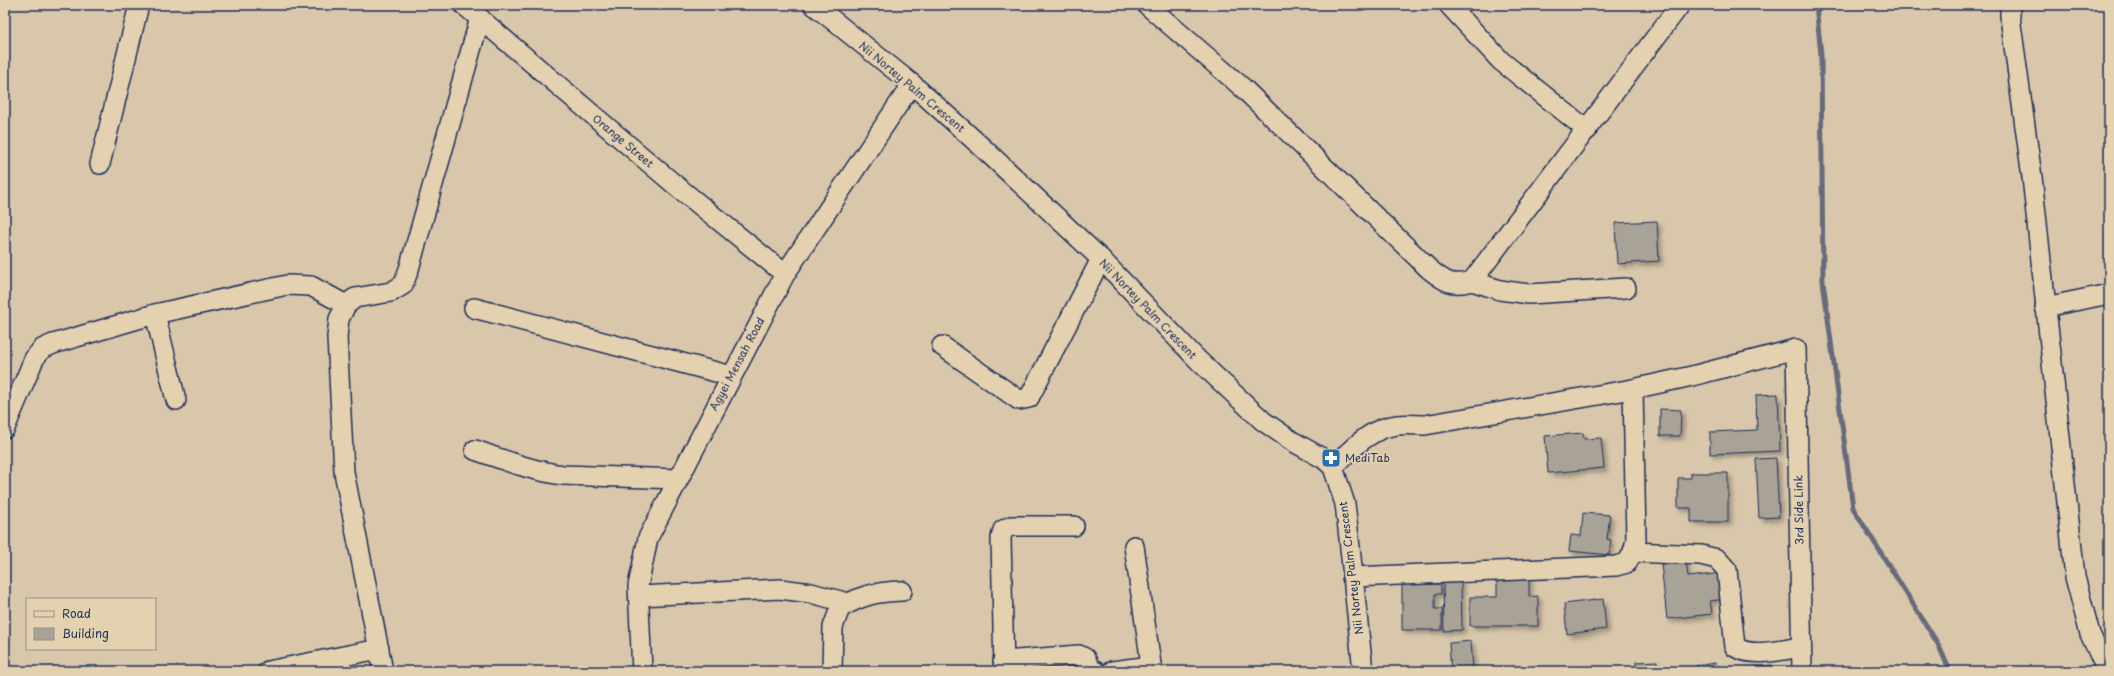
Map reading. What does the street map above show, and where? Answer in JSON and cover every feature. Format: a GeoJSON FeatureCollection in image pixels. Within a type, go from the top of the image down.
{"type":"FeatureCollection","features":[{"type":"Feature","properties":{"kind":"street"},"geometry":{"type":"LineString","coordinates":[[100,164],[139,5]]}},
{"type":"Feature","properties":{"kind":"street","name":"Orange Street"},"geometry":{"type":"LineString","coordinates":[[464,5],[622,141],[785,274]]}},
{"type":"Feature","properties":{"kind":"street","name":"Nii Nortey Palm Crescent"},"geometry":{"type":"LineString","coordinates":[[814,5],[912,84],[984,149],[1101,259],[1199,361],[1263,421],[1292,441],[1324,459],[1333,467],[1345,504],[1363,671]]}},
{"type":"Feature","properties":{"kind":"street"},"geometry":{"type":"LineString","coordinates":[[1147,5],[1243,88],[1445,282],[1462,284],[1472,281],[1500,290],[1529,294],[1626,288]]}},
{"type":"Feature","properties":{"kind":"street"},"geometry":{"type":"LineString","coordinates":[[1449,5],[1502,62],[1587,130]]}},
{"type":"Feature","properties":{"kind":"street"},"geometry":{"type":"LineString","coordinates":[[1472,281],[1680,5]]}},
{"type":"Feature","properties":{"kind":"street"},"geometry":{"type":"LineString","coordinates":[[2010,5],[2010,17],[2031,169],[2075,577],[2090,634],[2107,671]]}},
{"type":"Feature","properties":{"kind":"street"},"geometry":{"type":"LineString","coordinates":[[383,671],[344,472],[337,337],[339,319],[346,305],[354,298],[392,292],[403,285],[410,269],[480,18]]}},
{"type":"Feature","properties":{"kind":"street","name":"Agyei Mensah Road"},"geometry":{"type":"LineString","coordinates":[[642,671],[638,586],[648,538],[785,274],[912,84]]}},
{"type":"Feature","properties":{"kind":"street"},"geometry":{"type":"LineString","coordinates":[[942,346],[1020,400],[1029,398],[1101,259]]}},
{"type":"Feature","properties":{"kind":"street"},"geometry":{"type":"LineString","coordinates":[[5,428],[34,359],[42,348],[155,314],[293,284],[311,286],[346,305]]}},
{"type":"Feature","properties":{"kind":"street"},"geometry":{"type":"LineString","coordinates":[[2045,307],[2109,294]]}},
{"type":"Feature","properties":{"kind":"street"},"geometry":{"type":"LineString","coordinates":[[474,308],[731,376]]}},
{"type":"Feature","properties":{"kind":"street"},"geometry":{"type":"LineString","coordinates":[[155,314],[176,400]]}},
{"type":"Feature","properties":{"kind":"street","name":"3rd Side Link"},"geometry":{"type":"LineString","coordinates":[[1633,389],[1796,350],[1802,671]]}},
{"type":"Feature","properties":{"kind":"street"},"geometry":{"type":"LineString","coordinates":[[1333,467],[1362,440],[1376,431],[1396,425],[1425,425],[1633,389],[1636,540],[1634,552],[1627,563],[1616,566],[1352,576]]}},
{"type":"Feature","properties":{"kind":"street"},"geometry":{"type":"LineString","coordinates":[[475,450],[527,469],[563,475],[678,479]]}},
{"type":"Feature","properties":{"kind":"street"},"geometry":{"type":"LineString","coordinates":[[1074,526],[1011,526],[1003,530],[1001,538],[1004,666],[1079,655],[1085,658],[1091,670],[1095,671]]}},
{"type":"Feature","properties":{"kind":"street"},"geometry":{"type":"LineString","coordinates":[[1112,671],[1152,668],[1134,546]]}},
{"type":"Feature","properties":{"kind":"street"},"geometry":{"type":"LineString","coordinates":[[1634,552],[1701,555],[1717,559],[1727,570],[1735,647],[1743,652],[1752,653],[1801,647]]}},
{"type":"Feature","properties":{"kind":"street"},"geometry":{"type":"LineString","coordinates":[[639,596],[780,589],[811,593],[848,603]]}},
{"type":"Feature","properties":{"kind":"street"},"geometry":{"type":"LineString","coordinates":[[832,671],[834,627],[840,608],[856,598],[876,592],[902,591]]}},
{"type":"Feature","properties":{"kind":"street"},"geometry":{"type":"LineString","coordinates":[[268,671],[379,649]]}},
{"type":"Feature","properties":{"kind":"building"},"geometry":{"type":"Polygon","coordinates":[[[1657,221],[1659,261],[1617,264],[1615,223],[1657,221]]]}},
{"type":"Feature","properties":{"kind":"building"},"geometry":{"type":"Polygon","coordinates":[[[1778,394],[1780,451],[1710,454],[1710,432],[1757,430],[1756,395],[1778,394]]]}},
{"type":"Feature","properties":{"kind":"building"},"geometry":{"type":"Polygon","coordinates":[[[1660,409],[1681,410],[1680,436],[1660,436],[1660,409]]]}},
{"type":"Feature","properties":{"kind":"building"},"geometry":{"type":"Polygon","coordinates":[[[1583,433],[1584,439],[1601,438],[1604,468],[1548,473],[1545,436],[1583,433]]]}},
{"type":"Feature","properties":{"kind":"building"},"geometry":{"type":"Polygon","coordinates":[[[1776,458],[1779,517],[1759,518],[1756,459],[1776,458]]]}},
{"type":"Feature","properties":{"kind":"building"},"geometry":{"type":"Polygon","coordinates":[[[1691,473],[1728,473],[1728,522],[1691,522],[1691,508],[1678,508],[1678,478],[1691,478],[1691,473]]]}},
{"type":"Feature","properties":{"kind":"building"},"geometry":{"type":"Polygon","coordinates":[[[1583,513],[1610,515],[1607,539],[1611,540],[1609,555],[1569,551],[1571,535],[1581,536],[1583,513]]]}},
{"type":"Feature","properties":{"kind":"building"},"geometry":{"type":"Polygon","coordinates":[[[1686,561],[1688,577],[1722,573],[1725,599],[1710,601],[1712,614],[1667,619],[1661,564],[1686,561]]]}},
{"type":"Feature","properties":{"kind":"building"},"geometry":{"type":"Polygon","coordinates":[[[1497,577],[1529,577],[1529,597],[1538,596],[1538,626],[1470,626],[1470,597],[1497,597],[1497,577]]]}},
{"type":"Feature","properties":{"kind":"building"},"geometry":{"type":"Polygon","coordinates":[[[1443,581],[1461,581],[1462,630],[1444,631],[1443,581]]]}},
{"type":"Feature","properties":{"kind":"building"},"geometry":{"type":"Polygon","coordinates":[[[1441,584],[1441,594],[1435,594],[1435,609],[1442,609],[1442,630],[1402,630],[1402,585],[1441,584]]]}},
{"type":"Feature","properties":{"kind":"building"},"geometry":{"type":"Polygon","coordinates":[[[1603,599],[1606,629],[1567,634],[1564,604],[1603,599]]]}},
{"type":"Feature","properties":{"kind":"building"},"geometry":{"type":"Polygon","coordinates":[[[1471,641],[1473,671],[1451,671],[1449,643],[1471,641]]]}},
{"type":"Feature","properties":{"kind":"building"},"geometry":{"type":"Polygon","coordinates":[[[1657,661],[1657,671],[1617,671],[1636,670],[1636,662],[1657,661]]]}},
{"type":"Feature","properties":{"kind":"building"},"geometry":{"type":"Polygon","coordinates":[[[1715,663],[1716,671],[1695,671],[1695,666],[1715,663]]]}},
{"type":"Feature","properties":{"kind":"building"},"geometry":{"type":"Polygon","coordinates":[[[1772,665],[1772,671],[1727,671],[1772,665]]]}},
{"type":"Feature","properties":{"kind":"waterway"},"geometry":{"type":"LineString","coordinates":[[1816,5],[1821,55],[1823,281],[1853,508],[1938,644],[1950,671]]}},
{"type":"Feature","properties":{"kind":"place","name":"MediTab"},"geometry":{"type":"Point","coordinates":[1331,458]}}]}
